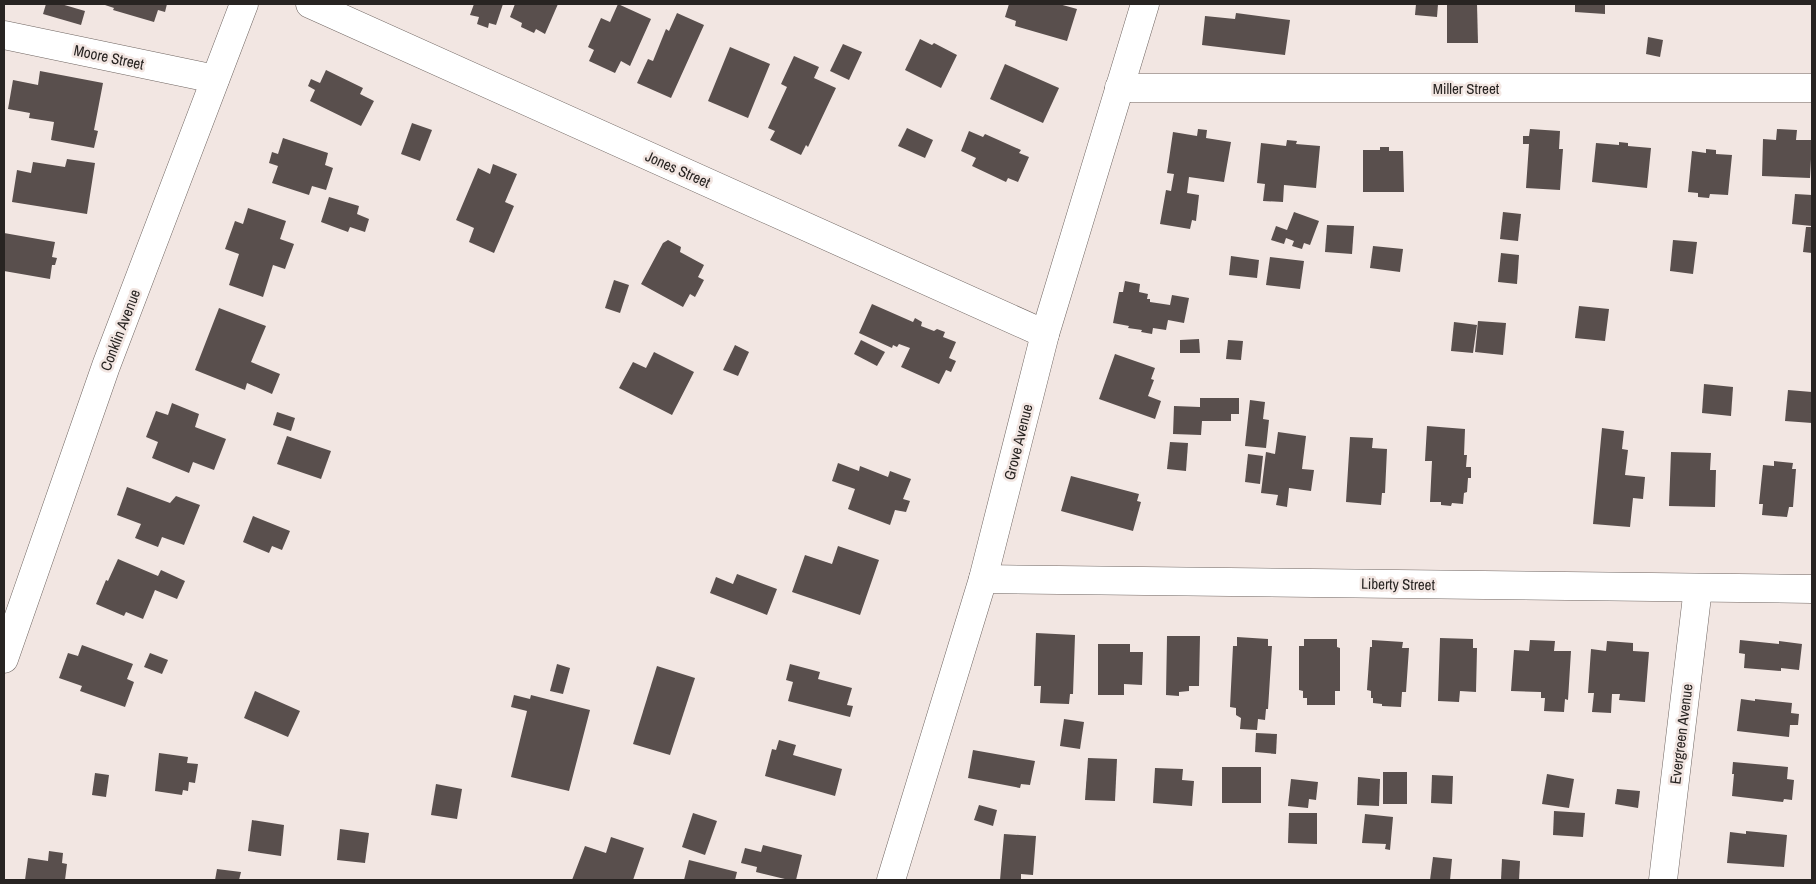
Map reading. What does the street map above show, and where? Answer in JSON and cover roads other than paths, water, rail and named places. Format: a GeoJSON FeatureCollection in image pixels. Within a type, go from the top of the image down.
{"type":"FeatureCollection","features":[{"type":"Feature","properties":{"kind":"street","name":"Conklin Avenue"},"geometry":{"type":"LineString","coordinates":[[4,659],[106,366],[244,4]]}},
{"type":"Feature","properties":{"kind":"street","name":"Jones Street"},"geometry":{"type":"LineString","coordinates":[[310,4],[1045,334]]}},
{"type":"Feature","properties":{"kind":"street","name":"Grove Avenue"},"geometry":{"type":"LineString","coordinates":[[891,880],[983,579],[1045,334],[1145,4]]}},
{"type":"Feature","properties":{"kind":"street","name":"Moore Street"},"geometry":{"type":"LineString","coordinates":[[4,35],[215,79]]}},
{"type":"Feature","properties":{"kind":"street","name":"Miller Street"},"geometry":{"type":"LineString","coordinates":[[1119,88],[1812,88]]}},
{"type":"Feature","properties":{"kind":"street","name":"Liberty Street"},"geometry":{"type":"LineString","coordinates":[[983,579],[1812,589]]}},
{"type":"Feature","properties":{"kind":"street","name":"Evergreen Avenue"},"geometry":{"type":"LineString","coordinates":[[1663,880],[1698,588]]}}]}
